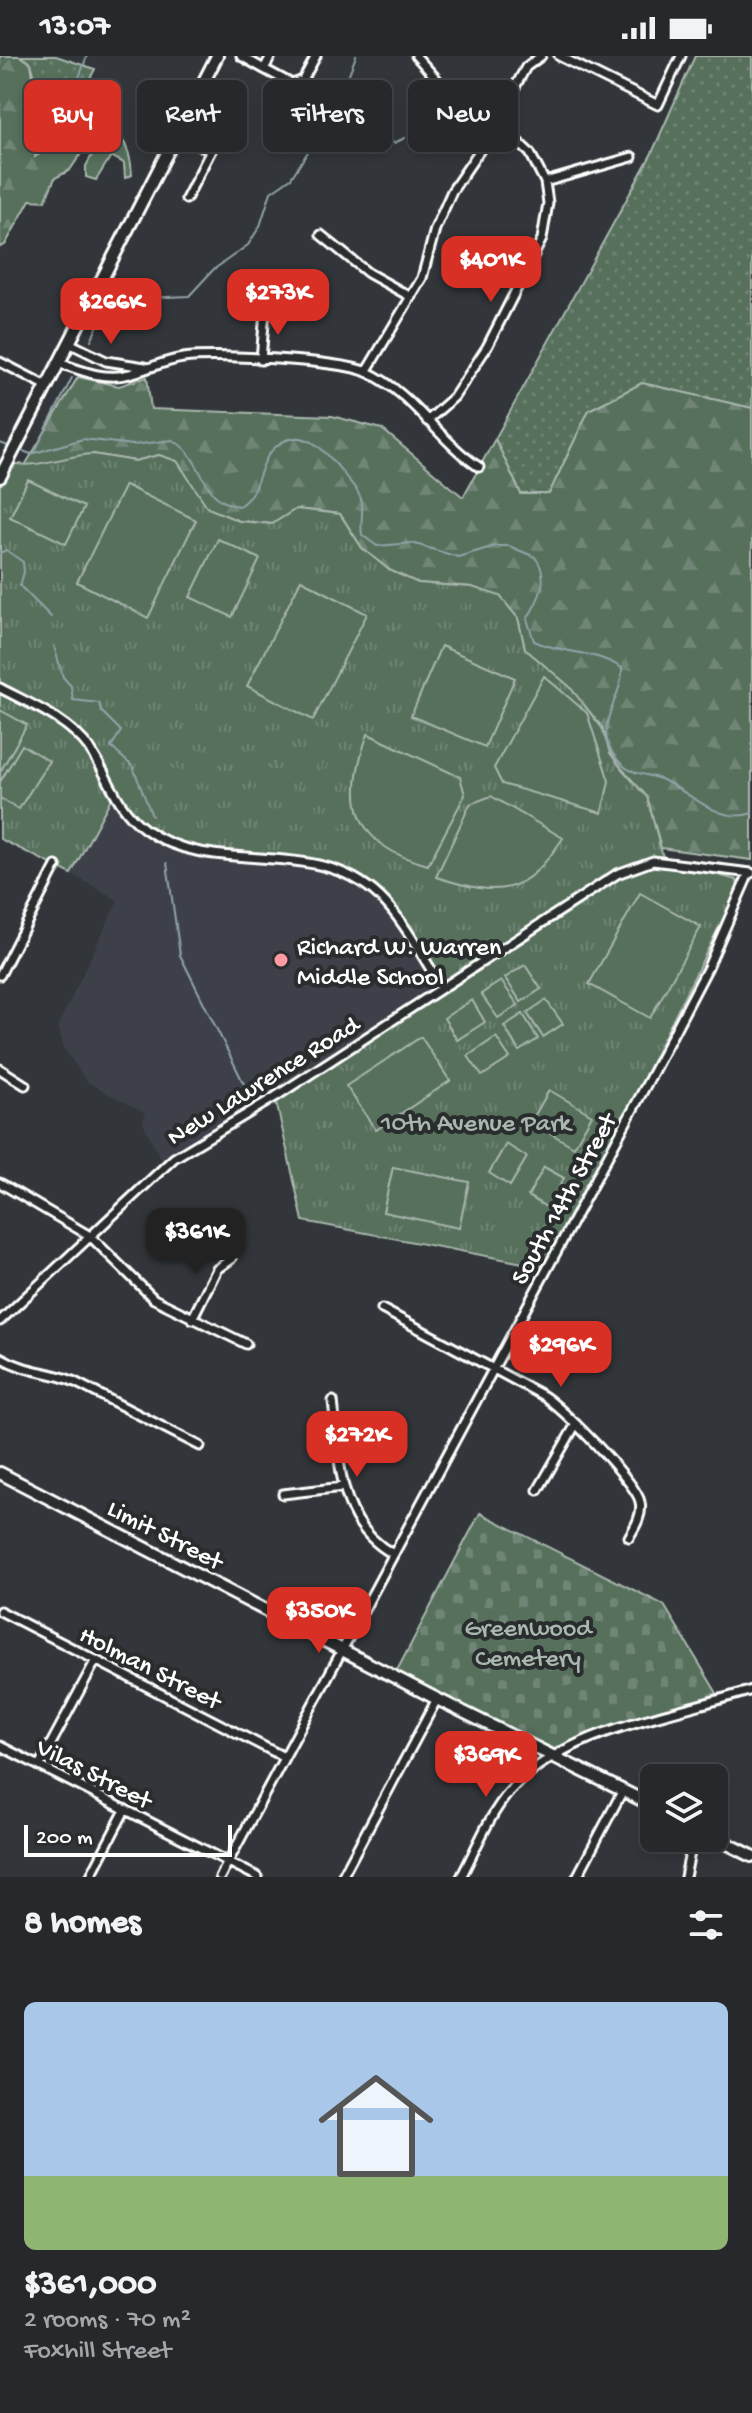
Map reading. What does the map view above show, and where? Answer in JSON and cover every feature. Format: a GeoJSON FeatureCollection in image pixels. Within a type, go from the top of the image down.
{"type":"FeatureCollection","features":[{"type":"Feature","properties":{"kind":"street"},"geometry":{"type":"LineString","coordinates":[[204,80],[217,56]]}},
{"type":"Feature","properties":{"kind":"street"},"geometry":{"type":"LineString","coordinates":[[241,56],[298,84],[316,56]]}},
{"type":"Feature","properties":{"kind":"street"},"geometry":{"type":"LineString","coordinates":[[264,69],[271,56]]}},
{"type":"Feature","properties":{"kind":"street"},"geometry":{"type":"LineString","coordinates":[[416,56],[438,80]]}},
{"type":"Feature","properties":{"kind":"street"},"geometry":{"type":"LineString","coordinates":[[518,81],[526,67],[541,56]]}},
{"type":"Feature","properties":{"kind":"street"},"geometry":{"type":"LineString","coordinates":[[559,56],[658,105],[681,56]]}},
{"type":"Feature","properties":{"kind":"street"},"geometry":{"type":"LineString","coordinates":[[427,421],[463,386],[542,239],[548,215],[545,182],[530,153],[518,144]]}},
{"type":"Feature","properties":{"kind":"street"},"geometry":{"type":"LineString","coordinates":[[0,477],[167,152]]}},
{"type":"Feature","properties":{"kind":"street"},"geometry":{"type":"LineString","coordinates":[[186,199],[210,152]]}},
{"type":"Feature","properties":{"kind":"street"},"geometry":{"type":"LineString","coordinates":[[366,372],[422,278],[447,201],[477,152]]}},
{"type":"Feature","properties":{"kind":"street"},"geometry":{"type":"LineString","coordinates":[[545,182],[632,157]]}},
{"type":"Feature","properties":{"kind":"street"},"geometry":{"type":"LineString","coordinates":[[321,235],[368,273],[411,297]]}},
{"type":"Feature","properties":{"kind":"street"},"geometry":{"type":"LineString","coordinates":[[261,360],[265,311]]}},
{"type":"Feature","properties":{"kind":"street"},"geometry":{"type":"LineString","coordinates":[[69,343],[106,361],[147,367]]}},
{"type":"Feature","properties":{"kind":"street"},"geometry":{"type":"LineString","coordinates":[[59,363],[110,377],[184,358],[339,365],[366,372],[392,388],[456,452],[479,467]]}},
{"type":"Feature","properties":{"kind":"street"},"geometry":{"type":"LineString","coordinates":[[0,362],[47,386]]}},
{"type":"Feature","properties":{"kind":"street"},"geometry":{"type":"LineString","coordinates":[[0,688],[47,713],[79,736],[126,812],[163,840],[183,849],[211,853],[311,861],[364,884],[396,916],[442,987]]}},
{"type":"Feature","properties":{"kind":"street","name":"New Lawrence Road"},"geometry":{"type":"LineString","coordinates":[[0,1321],[174,1158],[275,1097],[617,874],[643,863],[664,861],[751,873]]}},
{"type":"Feature","properties":{"kind":"street"},"geometry":{"type":"LineString","coordinates":[[0,975],[56,866]]}},
{"type":"Feature","properties":{"kind":"street","name":"South 14th Street"},"geometry":{"type":"LineString","coordinates":[[220,1877],[708,967],[751,873]]}},
{"type":"Feature","properties":{"kind":"street"},"geometry":{"type":"LineString","coordinates":[[0,1069],[25,1085]]}},
{"type":"Feature","properties":{"kind":"street"},"geometry":{"type":"LineString","coordinates":[[0,1183],[90,1236],[145,1293],[246,1344]]}},
{"type":"Feature","properties":{"kind":"street"},"geometry":{"type":"LineString","coordinates":[[192,1319],[217,1269],[231,1259]]}},
{"type":"Feature","properties":{"kind":"street"},"geometry":{"type":"LineString","coordinates":[[382,1309],[554,1402],[640,1498],[640,1513],[629,1537]]}},
{"type":"Feature","properties":{"kind":"street"},"geometry":{"type":"LineString","coordinates":[[0,1357],[31,1372],[68,1379],[200,1446]]}},
{"type":"Feature","properties":{"kind":"street"},"geometry":{"type":"LineString","coordinates":[[333,1401],[343,1487],[359,1525],[379,1546],[393,1554]]}},
{"type":"Feature","properties":{"kind":"street"},"geometry":{"type":"LineString","coordinates":[[538,1490],[576,1424]]}},
{"type":"Feature","properties":{"kind":"street","name":"Limit Street"},"geometry":{"type":"LineString","coordinates":[[0,1473],[437,1699],[640,1799]]}},
{"type":"Feature","properties":{"kind":"street"},"geometry":{"type":"LineString","coordinates":[[283,1494],[343,1487]]}},
{"type":"Feature","properties":{"kind":"street","name":"Holman Street"},"geometry":{"type":"LineString","coordinates":[[0,1611],[284,1757]]}},
{"type":"Feature","properties":{"kind":"street"},"geometry":{"type":"LineString","coordinates":[[39,1766],[96,1660]]}},
{"type":"Feature","properties":{"kind":"street"},"geometry":{"type":"LineString","coordinates":[[461,1877],[509,1792],[551,1755],[595,1737],[752,1690]]}},
{"type":"Feature","properties":{"kind":"street"},"geometry":{"type":"LineString","coordinates":[[342,1877],[437,1699]]}},
{"type":"Feature","properties":{"kind":"street","name":"Vilas Street"},"geometry":{"type":"LineString","coordinates":[[0,1746],[258,1877]]}},
{"type":"Feature","properties":{"kind":"street"},"geometry":{"type":"LineString","coordinates":[[577,1877],[623,1790]]}},
{"type":"Feature","properties":{"kind":"street"},"geometry":{"type":"LineString","coordinates":[[90,1877],[125,1810]]}},
{"type":"Feature","properties":{"kind":"street"},"geometry":{"type":"LineString","coordinates":[[728,1844],[752,1856]]}},
{"type":"Feature","properties":{"kind":"street"},"geometry":{"type":"LineString","coordinates":[[685,1877],[690,1852]]}},
{"type":"Feature","properties":{"kind":"shaded area"},"geometry":{"type":"Polygon","coordinates":[[[113,794],[329,866],[380,897],[442,987],[164,1166],[143,1123],[145,1113],[87,1082],[64,1049],[58,1026],[118,900],[71,874],[113,794]]]}},
{"type":"Feature","properties":{"kind":"green space"},"geometry":{"type":"Polygon","coordinates":[[[0,56],[19,56],[31,63],[34,80],[24,80],[24,152],[35,152],[35,157],[42,152],[82,152],[70,170],[55,178],[45,201],[30,200],[5,245],[0,247],[0,56]]]}},
{"type":"Feature","properties":{"kind":"green space"},"geometry":{"type":"Polygon","coordinates":[[[19,56],[56,56],[95,69],[89,80],[35,80],[31,63],[19,56]]]}},
{"type":"Feature","properties":{"kind":"green space"},"geometry":{"type":"Polygon","coordinates":[[[695,56],[752,56],[752,408],[642,383],[589,410],[549,494],[521,494],[495,439],[652,153],[695,56]]]}},
{"type":"Feature","properties":{"kind":"green space"},"geometry":{"type":"Polygon","coordinates":[[[121,138],[129,155],[132,175],[125,178],[124,163],[111,156],[96,180],[86,177],[86,166],[94,152],[121,152],[121,138]]]}},
{"type":"Feature","properties":{"kind":"green space"},"geometry":{"type":"Polygon","coordinates":[[[78,377],[119,386],[147,377],[151,409],[332,416],[382,429],[463,497],[495,439],[521,494],[549,494],[589,410],[642,383],[752,408],[752,860],[661,848],[647,797],[610,753],[602,727],[569,687],[525,649],[518,618],[472,587],[418,583],[389,570],[362,548],[340,514],[296,509],[273,524],[239,521],[207,508],[177,461],[159,455],[135,461],[93,454],[24,467],[78,377]]]}},
{"type":"Feature","properties":{"kind":"green space","name":"10th Avenue Park"},"geometry":{"type":"Polygon","coordinates":[[[93,454],[135,461],[159,455],[177,461],[208,508],[239,521],[272,524],[296,509],[340,514],[362,548],[389,570],[418,583],[472,587],[500,596],[518,618],[525,649],[569,686],[602,728],[610,753],[647,797],[664,861],[737,880],[738,886],[727,911],[549,1268],[303,1221],[275,1097],[442,987],[380,897],[329,866],[183,849],[144,828],[113,795],[71,874],[0,839],[0,477],[7,462],[29,465],[93,454]]]}},
{"type":"Feature","properties":{"kind":"green space"},"geometry":{"type":"Polygon","coordinates":[[[28,480],[84,507],[66,544],[10,517],[28,480]]]}},
{"type":"Feature","properties":{"kind":"green space"},"geometry":{"type":"Polygon","coordinates":[[[125,485],[196,520],[148,618],[77,582],[125,485]]]}},
{"type":"Feature","properties":{"kind":"green space"},"geometry":{"type":"Polygon","coordinates":[[[218,539],[260,559],[232,617],[190,597],[218,539]]]}},
{"type":"Feature","properties":{"kind":"green space"},"geometry":{"type":"Polygon","coordinates":[[[301,580],[367,614],[313,720],[247,686],[301,580]]]}},
{"type":"Feature","properties":{"kind":"green space"},"geometry":{"type":"Polygon","coordinates":[[[441,646],[515,678],[485,747],[411,716],[441,646]]]}},
{"type":"Feature","properties":{"kind":"green space"},"geometry":{"type":"Polygon","coordinates":[[[544,676],[587,713],[609,781],[602,813],[502,784],[494,768],[544,676]]]}},
{"type":"Feature","properties":{"kind":"green space"},"geometry":{"type":"Polygon","coordinates":[[[0,710],[27,725],[0,772],[0,710]]]}},
{"type":"Feature","properties":{"kind":"green space"},"geometry":{"type":"Polygon","coordinates":[[[368,734],[460,777],[465,795],[428,865],[383,846],[369,833],[360,818],[356,780],[368,734]]]}},
{"type":"Feature","properties":{"kind":"green space"},"geometry":{"type":"Polygon","coordinates":[[[22,745],[49,761],[19,809],[0,798],[0,782],[22,745]]]}},
{"type":"Feature","properties":{"kind":"green space"},"geometry":{"type":"Polygon","coordinates":[[[491,796],[563,838],[536,872],[523,882],[509,887],[477,888],[436,877],[470,804],[491,796]]]}},
{"type":"Feature","properties":{"kind":"green space"},"geometry":{"type":"Polygon","coordinates":[[[640,893],[701,927],[650,1018],[589,984],[640,893]]]}},
{"type":"Feature","properties":{"kind":"green space"},"geometry":{"type":"Polygon","coordinates":[[[525,965],[541,989],[521,1002],[505,978],[525,965]]]}},
{"type":"Feature","properties":{"kind":"green space"},"geometry":{"type":"Polygon","coordinates":[[[501,981],[518,1005],[498,1018],[481,994],[501,981]]]}},
{"type":"Feature","properties":{"kind":"green space"},"geometry":{"type":"Polygon","coordinates":[[[472,1000],[485,1022],[457,1040],[444,1018],[472,1000]]]}},
{"type":"Feature","properties":{"kind":"green space"},"geometry":{"type":"Polygon","coordinates":[[[546,1000],[563,1024],[543,1037],[527,1013],[546,1000]]]}},
{"type":"Feature","properties":{"kind":"green space"},"geometry":{"type":"Polygon","coordinates":[[[523,1014],[538,1039],[519,1051],[504,1026],[523,1014]]]}},
{"type":"Feature","properties":{"kind":"green space"},"geometry":{"type":"Polygon","coordinates":[[[421,1037],[450,1081],[376,1130],[346,1086],[421,1037]]]}},
{"type":"Feature","properties":{"kind":"green space"},"geometry":{"type":"Polygon","coordinates":[[[496,1037],[510,1058],[482,1076],[468,1056],[496,1037]]]}},
{"type":"Feature","properties":{"kind":"green space"},"geometry":{"type":"Polygon","coordinates":[[[549,1090],[592,1115],[574,1147],[531,1122],[549,1090]]]}},
{"type":"Feature","properties":{"kind":"green space"},"geometry":{"type":"Polygon","coordinates":[[[506,1144],[527,1157],[510,1186],[489,1173],[506,1144]]]}},
{"type":"Feature","properties":{"kind":"green space"},"geometry":{"type":"Polygon","coordinates":[[[393,1167],[469,1182],[459,1228],[383,1212],[393,1167]]]}},
{"type":"Feature","properties":{"kind":"green space"},"geometry":{"type":"Polygon","coordinates":[[[544,1167],[564,1178],[548,1208],[528,1196],[544,1167]]]}},
{"type":"Feature","properties":{"kind":"green space","name":"Greenwood Cemetery"},"geometry":{"type":"Polygon","coordinates":[[[480,1513],[664,1605],[721,1700],[595,1737],[551,1755],[394,1676],[480,1513]]]}},
{"type":"Feature","properties":{"kind":"waterway"},"geometry":{"type":"LineString","coordinates":[[78,80],[87,56]]}},
{"type":"Feature","properties":{"kind":"waterway"},"geometry":{"type":"LineString","coordinates":[[91,340],[104,313],[145,298],[189,296],[213,270],[248,245],[260,226],[271,192],[291,178],[335,110],[356,56]]}},
{"type":"Feature","properties":{"kind":"waterway"},"geometry":{"type":"LineString","coordinates":[[392,142],[405,138]]}},
{"type":"Feature","properties":{"kind":"waterway"},"geometry":{"type":"LineString","coordinates":[[35,451],[72,378]]}},
{"type":"Feature","properties":{"kind":"waterway"},"geometry":{"type":"LineString","coordinates":[[17,449],[31,454],[83,439],[133,445],[173,440],[192,458],[217,497],[239,506],[247,500],[266,459],[278,445],[297,438],[315,444],[357,492],[362,504],[362,535],[377,546],[412,543],[458,557],[495,546],[509,546],[535,557],[543,581],[539,597],[527,619],[534,641],[600,658],[622,668],[606,731],[608,744],[618,760],[628,769],[663,780],[717,811],[740,816],[752,813]]}},
{"type":"Feature","properties":{"kind":"waterway"},"geometry":{"type":"LineString","coordinates":[[0,443],[11,447]]}},
{"type":"Feature","properties":{"kind":"waterway"},"geometry":{"type":"LineString","coordinates":[[0,553],[6,550],[23,562],[20,586],[51,617]]}},
{"type":"Feature","properties":{"kind":"waterway"},"geometry":{"type":"LineString","coordinates":[[54,646],[63,677],[71,686],[73,700],[99,703],[101,711],[121,731],[111,747],[133,767],[152,816]]}},
{"type":"Feature","properties":{"kind":"waterway"},"geometry":{"type":"LineString","coordinates":[[167,863],[180,955],[247,1090]]}},
{"type":"Feature","properties":{"kind":"place","name":"Richard W. Warren Middle School"},"geometry":{"type":"Point","coordinates":[281,960]}}]}
